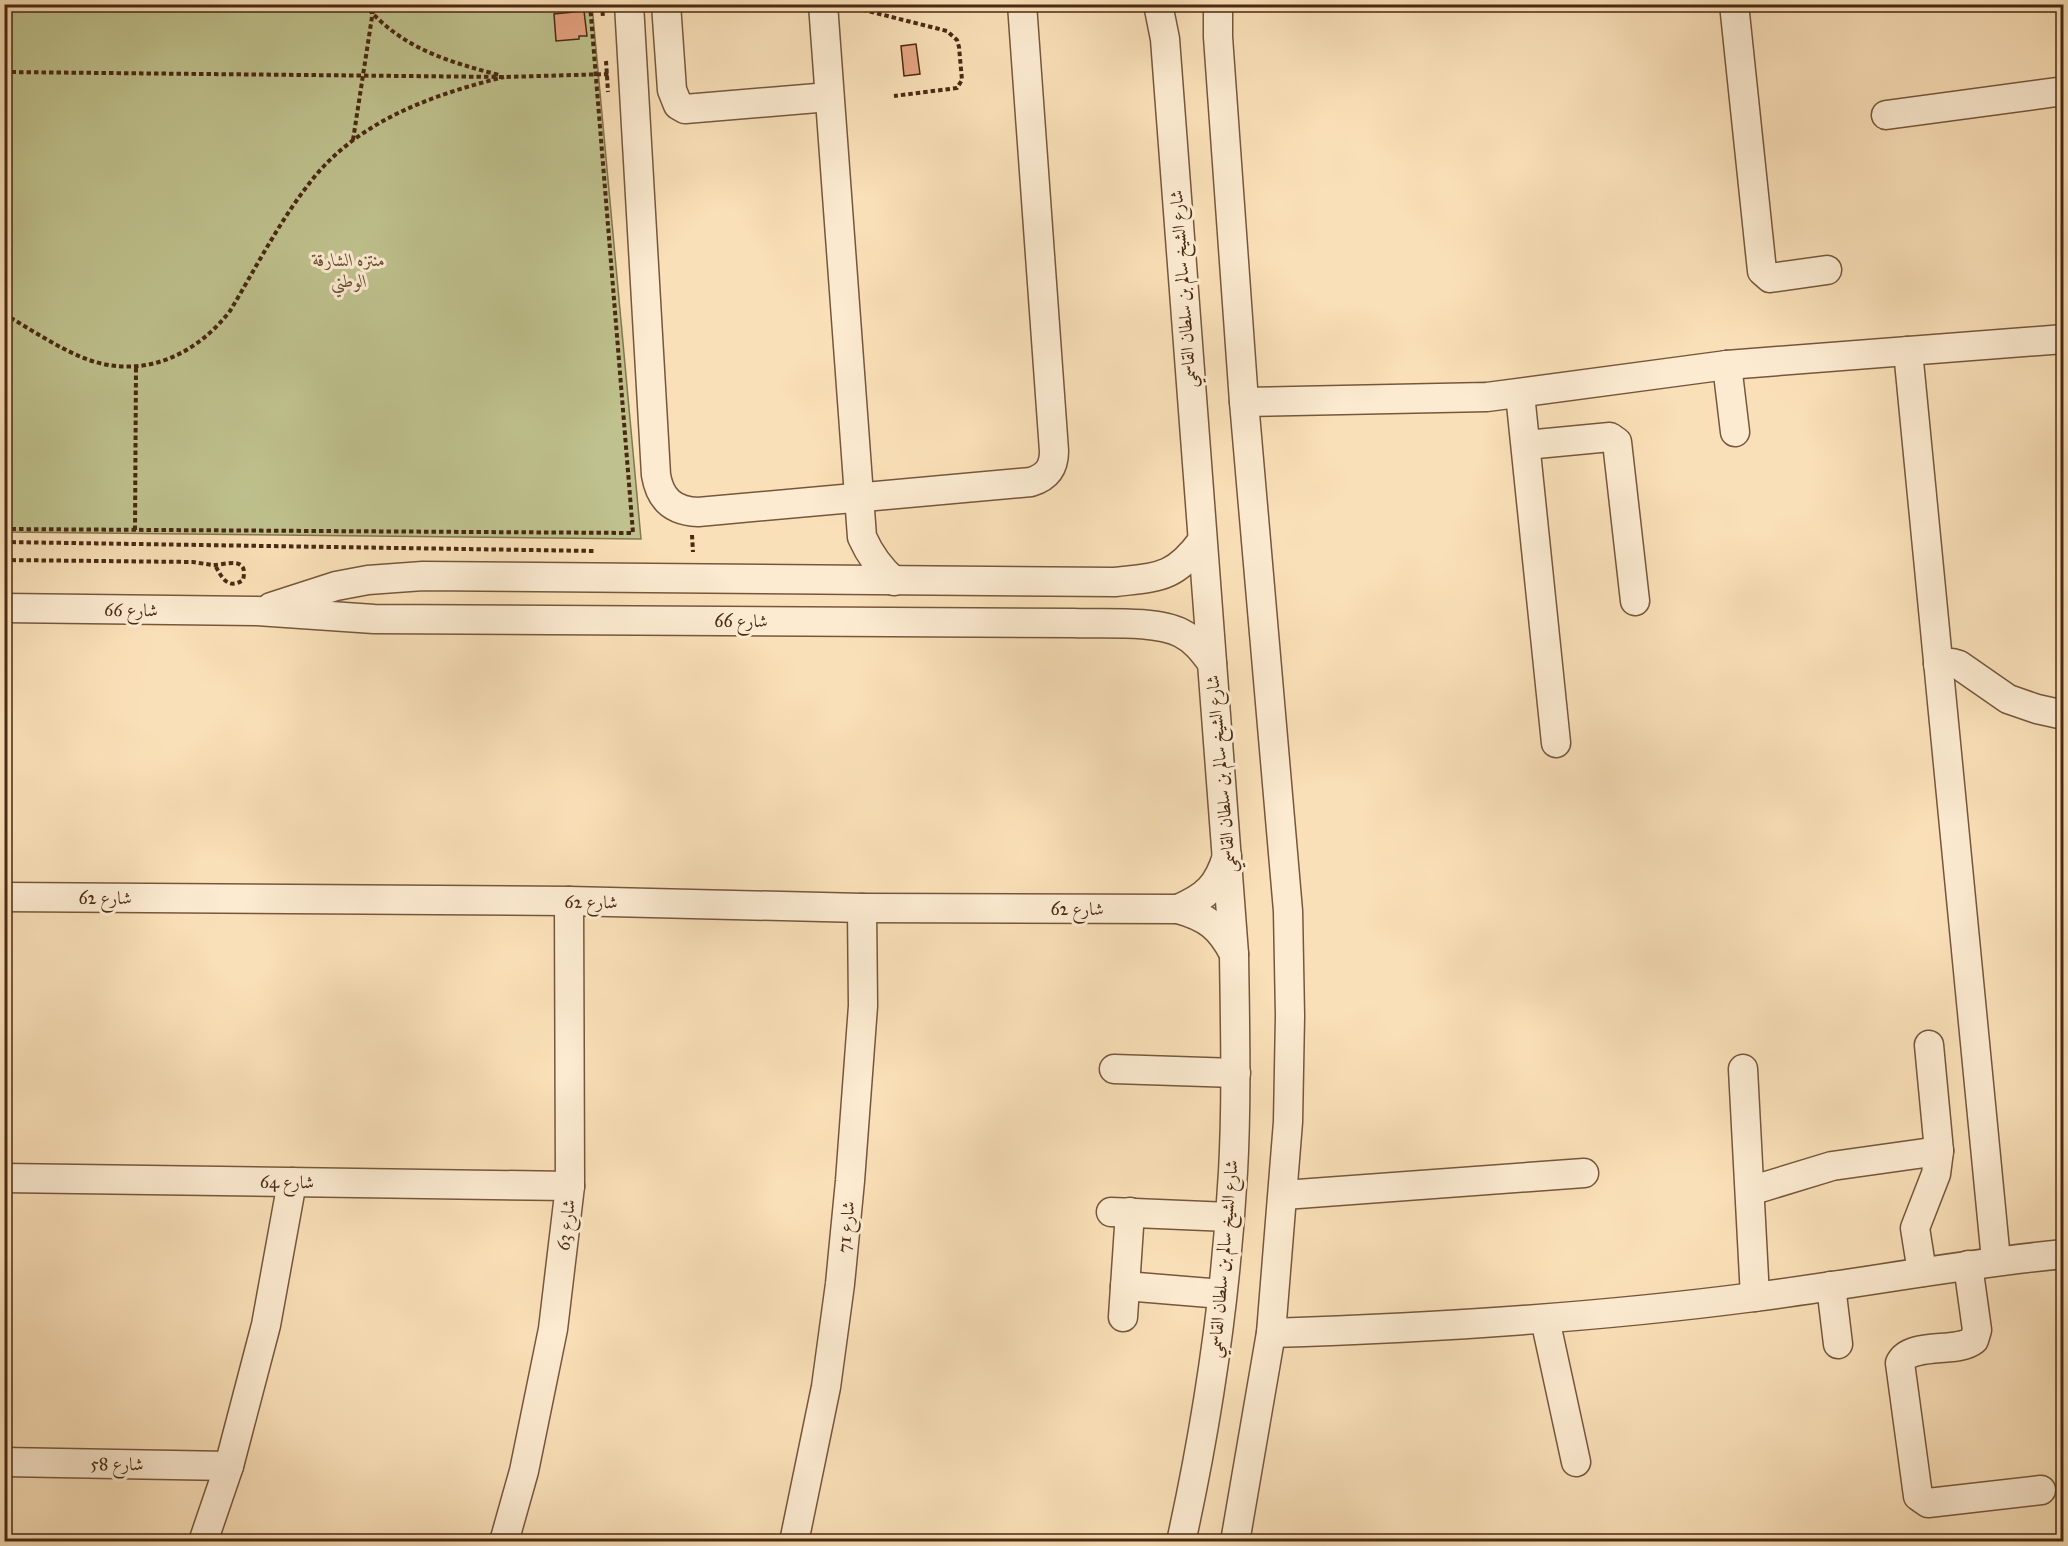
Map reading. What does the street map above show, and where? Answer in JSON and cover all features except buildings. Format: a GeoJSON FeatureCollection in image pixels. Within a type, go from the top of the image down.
{"type":"FeatureCollection","features":[{"type":"Feature","properties":{"kind":"street"},"geometry":{"type":"LineString","coordinates":[[629,4],[656,475],[658,487],[664,498],[685,511],[698,512],[1031,482],[1041,479],[1049,472],[1054,462],[1022,4]]}},
{"type":"Feature","properties":{"kind":"street"},"geometry":{"type":"LineString","coordinates":[[666,4],[672,90],[678,105],[684,109],[829,97]]}},
{"type":"Feature","properties":{"kind":"street","name":"شارع الشيخ سالم بن سلطان القاسمي"},"geometry":{"type":"LineString","coordinates":[[1158,4],[1164,39],[1227,853],[1234,954],[1236,1073],[1233,1172],[1222,1294],[1210,1389],[1181,1542]]}},
{"type":"Feature","properties":{"kind":"street"},"geometry":{"type":"LineString","coordinates":[[1218,4],[1218,37],[1244,402],[1288,910],[1290,1051],[1284,1195],[1271,1333],[1235,1542]]}},
{"type":"Feature","properties":{"kind":"street"},"geometry":{"type":"LineString","coordinates":[[1734,4],[1762,271],[1770,278],[1827,270]]}},
{"type":"Feature","properties":{"kind":"street"},"geometry":{"type":"LineString","coordinates":[[823,7],[862,537],[869,554],[880,569],[894,581]]}},
{"type":"Feature","properties":{"kind":"street"},"geometry":{"type":"LineString","coordinates":[[1886,115],[2064,91]]}},
{"type":"Feature","properties":{"kind":"street"},"geometry":{"type":"LineString","coordinates":[[1244,402],[1453,399],[1520,394],[1727,365],[2064,339]]}},
{"type":"Feature","properties":{"kind":"street"},"geometry":{"type":"LineString","coordinates":[[1908,351],[1938,664],[1982,1263],[1977,1330],[1974,1340],[1965,1345],[1912,1352],[1902,1358],[1900,1363],[1918,1496],[1928,1503],[2041,1490]]}},
{"type":"Feature","properties":{"kind":"street"},"geometry":{"type":"LineString","coordinates":[[1727,365],[1735,432]]}},
{"type":"Feature","properties":{"kind":"street"},"geometry":{"type":"LineString","coordinates":[[1520,394],[1556,742]]}},
{"type":"Feature","properties":{"kind":"street"},"geometry":{"type":"LineString","coordinates":[[1526,445],[1610,437],[1617,442],[1635,601]]}},
{"type":"Feature","properties":{"kind":"street"},"geometry":{"type":"LineString","coordinates":[[830,580],[854,554],[862,537]]}},
{"type":"Feature","properties":{"kind":"street","name":"شارع 66"},"geometry":{"type":"LineString","coordinates":[[257,611],[336,586],[368,580],[423,576],[1115,582],[1165,574],[1180,567],[1202,541]]}},
{"type":"Feature","properties":{"kind":"street"},"geometry":{"type":"LineString","coordinates":[[368,580],[354,584],[350,588],[347,601],[356,611],[374,619]]}},
{"type":"Feature","properties":{"kind":"street"},"geometry":{"type":"LineString","coordinates":[[1073,623],[1112,619],[1127,610],[1128,593],[1123,586],[1115,582]]}},
{"type":"Feature","properties":{"kind":"street","name":"شارع 66"},"geometry":{"type":"LineString","coordinates":[[4,608],[257,611],[374,619],[1073,623],[1161,626],[1181,633],[1199,646],[1212,663]]}},
{"type":"Feature","properties":{"kind":"street"},"geometry":{"type":"LineString","coordinates":[[1938,664],[1959,665],[2008,699],[2064,715]]}},
{"type":"Feature","properties":{"kind":"street","name":"شارع 62"},"geometry":{"type":"LineString","coordinates":[[1178,909],[1196,901],[1211,889],[1222,872],[1227,853]]}},
{"type":"Feature","properties":{"kind":"street","name":"شارع 62"},"geometry":{"type":"LineString","coordinates":[[4,897],[569,902],[862,908],[1178,909],[1196,914],[1212,923],[1225,937],[1234,954]]}},
{"type":"Feature","properties":{"kind":"street","name":"شارع 63"},"geometry":{"type":"LineString","coordinates":[[504,1542],[524,1472],[553,1329],[570,1186],[569,902]]}},
{"type":"Feature","properties":{"kind":"street","name":"شارع 71"},"geometry":{"type":"LineString","coordinates":[[794,1542],[825,1387],[840,1284],[850,1181],[862,1006],[862,908]]}},
{"type":"Feature","properties":{"kind":"street"},"geometry":{"type":"LineString","coordinates":[[1922,1272],[1915,1228],[1936,1174],[1939,1151],[1929,1045]]}},
{"type":"Feature","properties":{"kind":"street"},"geometry":{"type":"LineString","coordinates":[[1114,1069],[1236,1073]]}},
{"type":"Feature","properties":{"kind":"street"},"geometry":{"type":"LineString","coordinates":[[1743,1069],[1755,1297]]}},
{"type":"Feature","properties":{"kind":"street"},"geometry":{"type":"LineString","coordinates":[[1750,1191],[1832,1166],[1939,1151]]}},
{"type":"Feature","properties":{"kind":"street"},"geometry":{"type":"LineString","coordinates":[[1284,1195],[1584,1173]]}},
{"type":"Feature","properties":{"kind":"street","name":"شارع 64"},"geometry":{"type":"LineString","coordinates":[[4,1178],[570,1186]]}},
{"type":"Feature","properties":{"kind":"street"},"geometry":{"type":"LineString","coordinates":[[203,1542],[229,1466],[266,1325],[292,1182]]}},
{"type":"Feature","properties":{"kind":"street"},"geometry":{"type":"LineString","coordinates":[[1123,1317],[1125,1286],[1121,1212],[1229,1217]]}},
{"type":"Feature","properties":{"kind":"street"},"geometry":{"type":"LineString","coordinates":[[1271,1333],[1392,1329],[1545,1319],[1755,1297],[1982,1263],[2064,1254]]}},
{"type":"Feature","properties":{"kind":"street"},"geometry":{"type":"LineString","coordinates":[[1125,1286],[1222,1294]]}},
{"type":"Feature","properties":{"kind":"street"},"geometry":{"type":"LineString","coordinates":[[1831,1286],[1838,1344]]}},
{"type":"Feature","properties":{"kind":"street"},"geometry":{"type":"LineString","coordinates":[[1545,1319],[1576,1462]]}},
{"type":"Feature","properties":{"kind":"street","name":"شارع 58"},"geometry":{"type":"LineString","coordinates":[[4,1462],[229,1466]]}},
{"type":"Feature","properties":{"kind":"path"},"geometry":{"type":"LineString","coordinates":[[364,4],[392,32],[414,46],[436,57],[504,77]]}},
{"type":"Feature","properties":{"kind":"path"},"geometry":{"type":"LineString","coordinates":[[353,141],[374,4]]}},
{"type":"Feature","properties":{"kind":"path"},"geometry":{"type":"LineString","coordinates":[[4,529],[633,533],[590,4]]}},
{"type":"Feature","properties":{"kind":"path"},"geometry":{"type":"LineString","coordinates":[[823,7],[847,6],[953,34],[958,47],[962,80],[957,88],[894,96]]}},
{"type":"Feature","properties":{"kind":"path"},"geometry":{"type":"LineString","coordinates":[[4,72],[504,77],[633,74]]}},
{"type":"Feature","properties":{"kind":"path"},"geometry":{"type":"LineString","coordinates":[[4,314],[69,351],[90,360],[113,365],[136,366],[180,355],[199,344],[216,329],[230,311],[302,193],[328,162],[353,141],[385,120],[423,101],[463,87],[504,77]]}},
{"type":"Feature","properties":{"kind":"path"},"geometry":{"type":"LineString","coordinates":[[135,530],[136,366]]}},
{"type":"Feature","properties":{"kind":"path"},"geometry":{"type":"LineString","coordinates":[[4,542],[598,551]]}},
{"type":"Feature","properties":{"kind":"path"},"geometry":{"type":"LineString","coordinates":[[682,552],[693,552]]}},
{"type":"Feature","properties":{"kind":"path"},"geometry":{"type":"LineString","coordinates":[[4,560],[193,562],[215,565],[235,562],[242,566],[245,573],[243,580],[236,585],[228,584],[222,579],[215,565]]}},
{"type":"Feature","properties":{"kind":"green space","name":"منتزه الشارقة الوطني"},"geometry":{"type":"Polygon","coordinates":[[[5,5],[592,5],[641,539],[5,532],[5,5]]]}}]}
